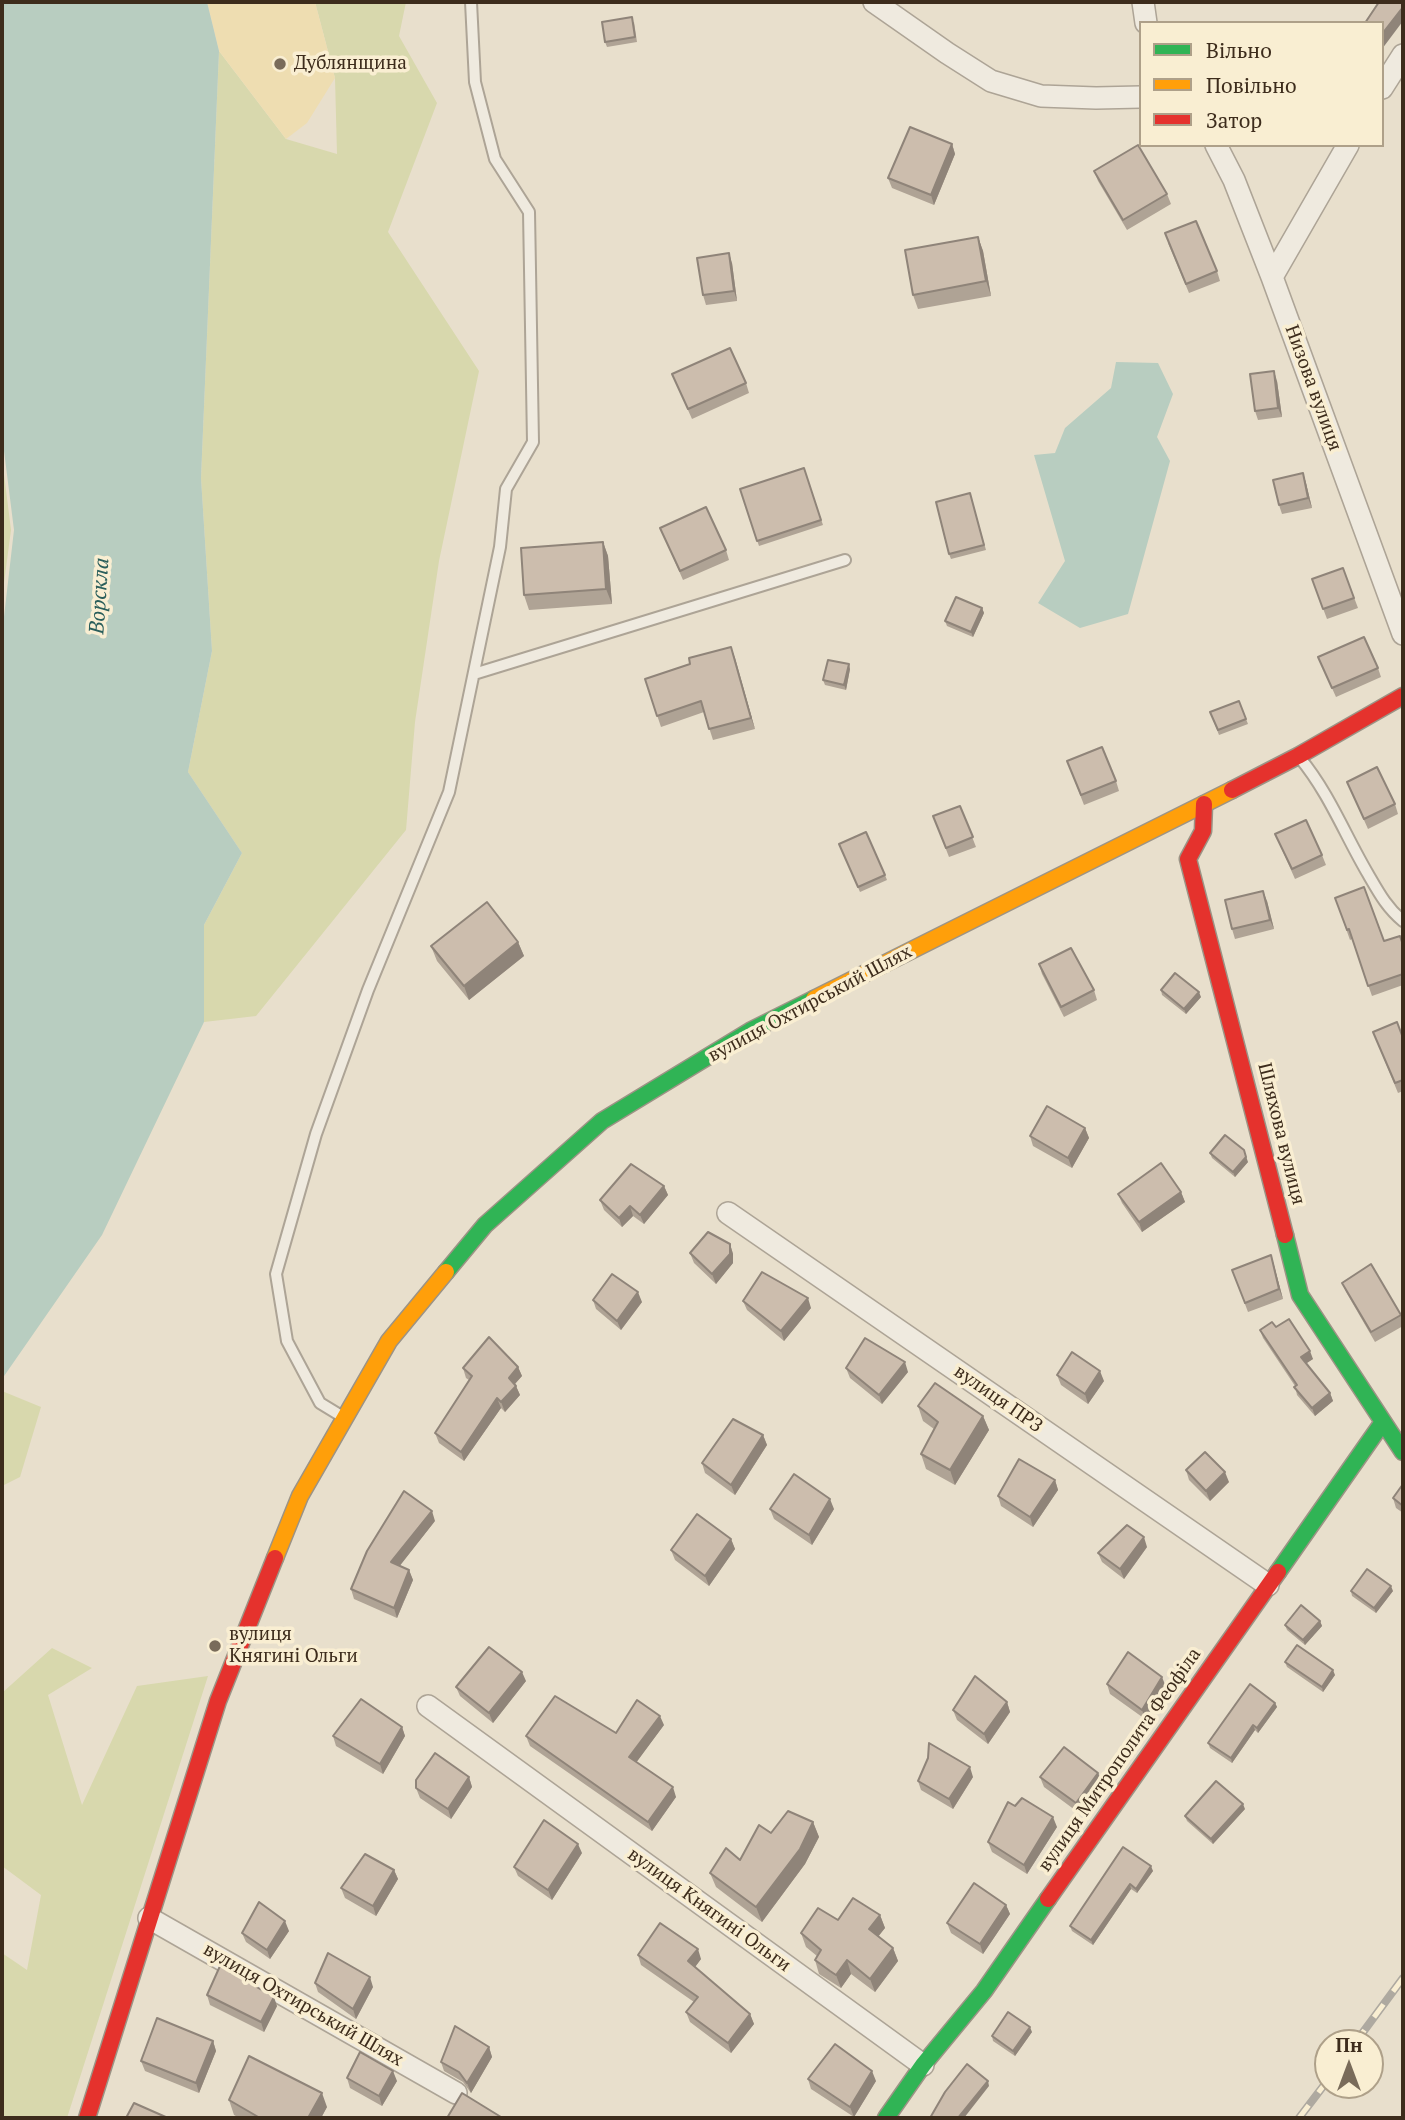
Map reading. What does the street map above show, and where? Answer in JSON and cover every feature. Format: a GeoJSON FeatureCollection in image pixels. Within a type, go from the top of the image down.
{"type":"FeatureCollection","features":[{"type":"Feature","properties":{"kind":"main road","name":"вулиця Охтирський Шлях"},"geometry":{"type":"LineString","coordinates":[[87,2118],[218,1701],[300,1496],[389,1340],[485,1225],[602,1121],[750,1031],[1298,756],[1403,696]]}},
{"type":"Feature","properties":{"kind":"main road","name":"Шляхова вулиця"},"geometry":{"type":"LineString","coordinates":[[1204,804],[1203,831],[1188,859],[1300,1295],[1403,1452]]}},
{"type":"Feature","properties":{"kind":"main road","name":"вулиця Митрополита Феофіла"},"geometry":{"type":"LineString","coordinates":[[886,2118],[923,2065],[984,1991],[1382,1422]]}},
{"type":"Feature","properties":{"kind":"street"},"geometry":{"type":"LineString","coordinates":[[874,2],[990,81],[1041,96],[1139,97]]}},
{"type":"Feature","properties":{"kind":"street"},"geometry":{"type":"LineString","coordinates":[[1143,2],[1146,21]]}},
{"type":"Feature","properties":{"kind":"street"},"geometry":{"type":"LineString","coordinates":[[1384,85],[1403,55]]}},
{"type":"Feature","properties":{"kind":"street","name":"Низова вулиця"},"geometry":{"type":"LineString","coordinates":[[1217,147],[1234,180],[1272,277],[1403,634]]}},
{"type":"Feature","properties":{"kind":"street"},"geometry":{"type":"LineString","coordinates":[[1272,277],[1347,147]]}},
{"type":"Feature","properties":{"kind":"street","name":"вулиця ПРЗ"},"geometry":{"type":"LineString","coordinates":[[728,1213],[1268,1585]]}},
{"type":"Feature","properties":{"kind":"street","name":"вулиця Княгині Ольги"},"geometry":{"type":"LineString","coordinates":[[428,1706],[923,2065]]}},
{"type":"Feature","properties":{"kind":"street","name":"вулиця Охтирський Шлях"},"geometry":{"type":"LineString","coordinates":[[149,1918],[456,2093]]}},
{"type":"Feature","properties":{"kind":"lane"},"geometry":{"type":"LineString","coordinates":[[345,1418],[320,1403],[286,1341],[276,1274],[316,1134],[354,1029],[449,792],[500,547],[506,489],[533,442],[529,212],[495,159],[475,82],[471,2]]}},
{"type":"Feature","properties":{"kind":"lane"},"geometry":{"type":"LineString","coordinates":[[474,674],[845,560]]}},
{"type":"Feature","properties":{"kind":"lane"},"geometry":{"type":"LineString","coordinates":[[1298,756],[1327,795],[1352,848],[1388,909],[1403,921]]}},
{"type":"Feature","properties":{"kind":"green space"},"geometry":{"type":"Polygon","coordinates":[[[315,2],[406,2],[399,36],[437,103],[388,232],[479,371],[439,561],[415,722],[406,830],[256,1016],[204,1022],[204,925],[242,853],[188,772],[212,651],[201,478],[219,51],[286,139],[337,154],[335,78],[315,2]]]}},
{"type":"Feature","properties":{"kind":"green space"},"geometry":{"type":"Polygon","coordinates":[[[2,458],[11,530],[2,598],[2,458]]]}},
{"type":"Feature","properties":{"kind":"green space"},"geometry":{"type":"Polygon","coordinates":[[[2,1391],[41,1407],[20,1477],[2,1486],[2,1391]]]}},
{"type":"Feature","properties":{"kind":"green space"},"geometry":{"type":"Polygon","coordinates":[[[52,1648],[92,1668],[48,1695],[82,1805],[137,1686],[208,1676],[67,2118],[2,2118],[2,1953],[27,1970],[41,1895],[2,1866],[2,1693],[52,1648]]]}},
{"type":"Feature","properties":{"kind":"sand","name":"Дублянщина"},"geometry":{"type":"Polygon","coordinates":[[[207,2],[315,2],[335,78],[307,123],[286,139],[219,51],[207,2]]]}},
{"type":"Feature","properties":{"kind":"water","name":"Ворскла"},"geometry":{"type":"Polygon","coordinates":[[[2,2],[207,2],[219,51],[201,478],[212,651],[188,772],[242,853],[204,925],[204,1022],[102,1235],[2,1379],[2,634],[14,530],[2,435],[2,2]]]}},
{"type":"Feature","properties":{"kind":"water"},"geometry":{"type":"Polygon","coordinates":[[[1116,362],[1158,363],[1173,394],[1157,437],[1170,461],[1128,614],[1080,628],[1038,603],[1065,561],[1034,455],[1055,453],[1065,428],[1111,388],[1116,362]]]}},
{"type":"Feature","properties":{"kind":"building"},"geometry":{"type":"Polygon","coordinates":[[[1379,2],[1403,2],[1403,7],[1384,31],[1384,21],[1366,21],[1379,2]]]}},
{"type":"Feature","properties":{"kind":"building"},"geometry":{"type":"Polygon","coordinates":[[[632,17],[635,37],[605,42],[602,22],[632,17]]]}},
{"type":"Feature","properties":{"kind":"building"},"geometry":{"type":"Polygon","coordinates":[[[910,127],[952,144],[931,195],[888,178],[910,127]]]}},
{"type":"Feature","properties":{"kind":"building"},"geometry":{"type":"Polygon","coordinates":[[[1138,145],[1167,194],[1123,220],[1094,171],[1138,145]]]}},
{"type":"Feature","properties":{"kind":"building"},"geometry":{"type":"Polygon","coordinates":[[[1196,221],[1217,271],[1186,284],[1165,233],[1196,221]]]}},
{"type":"Feature","properties":{"kind":"building"},"geometry":{"type":"Polygon","coordinates":[[[978,237],[986,281],[913,295],[905,250],[978,237]]]}},
{"type":"Feature","properties":{"kind":"building"},"geometry":{"type":"Polygon","coordinates":[[[729,253],[734,291],[703,295],[697,258],[729,253]]]}},
{"type":"Feature","properties":{"kind":"building"},"geometry":{"type":"Polygon","coordinates":[[[730,348],[746,383],[688,409],[672,374],[730,348]]]}},
{"type":"Feature","properties":{"kind":"building"},"geometry":{"type":"Polygon","coordinates":[[[1274,371],[1278,408],[1255,411],[1250,374],[1274,371]]]}},
{"type":"Feature","properties":{"kind":"building"},"geometry":{"type":"Polygon","coordinates":[[[804,468],[821,520],[757,541],[740,489],[804,468]]]}},
{"type":"Feature","properties":{"kind":"building"},"geometry":{"type":"Polygon","coordinates":[[[1303,473],[1308,498],[1279,505],[1273,480],[1303,473]]]}},
{"type":"Feature","properties":{"kind":"building"},"geometry":{"type":"Polygon","coordinates":[[[970,493],[984,545],[949,554],[936,502],[970,493]]]}},
{"type":"Feature","properties":{"kind":"building"},"geometry":{"type":"Polygon","coordinates":[[[706,507],[726,550],[680,571],[660,528],[706,507]]]}},
{"type":"Feature","properties":{"kind":"building"},"geometry":{"type":"Polygon","coordinates":[[[603,542],[606,589],[524,595],[521,548],[603,542]]]}},
{"type":"Feature","properties":{"kind":"building"},"geometry":{"type":"Polygon","coordinates":[[[1343,568],[1354,598],[1323,609],[1312,579],[1343,568]]]}},
{"type":"Feature","properties":{"kind":"building"},"geometry":{"type":"Polygon","coordinates":[[[956,597],[982,608],[971,632],[945,621],[956,597]]]}},
{"type":"Feature","properties":{"kind":"building"},"geometry":{"type":"Polygon","coordinates":[[[1364,637],[1378,668],[1332,688],[1318,657],[1364,637]]]}},
{"type":"Feature","properties":{"kind":"building"},"geometry":{"type":"Polygon","coordinates":[[[731,647],[751,718],[709,729],[701,701],[657,716],[645,679],[690,664],[689,658],[731,647]]]}},
{"type":"Feature","properties":{"kind":"building"},"geometry":{"type":"Polygon","coordinates":[[[828,660],[849,664],[844,685],[823,680],[828,660]]]}},
{"type":"Feature","properties":{"kind":"building"},"geometry":{"type":"Polygon","coordinates":[[[1239,701],[1246,719],[1218,730],[1210,712],[1239,701]]]}},
{"type":"Feature","properties":{"kind":"building"},"geometry":{"type":"Polygon","coordinates":[[[1102,747],[1116,781],[1081,795],[1067,761],[1102,747]]]}},
{"type":"Feature","properties":{"kind":"building"},"geometry":{"type":"Polygon","coordinates":[[[1377,767],[1395,804],[1364,819],[1347,782],[1377,767]]]}},
{"type":"Feature","properties":{"kind":"building"},"geometry":{"type":"Polygon","coordinates":[[[960,806],[973,837],[946,848],[933,816],[960,806]]]}},
{"type":"Feature","properties":{"kind":"building"},"geometry":{"type":"Polygon","coordinates":[[[1306,820],[1322,855],[1292,869],[1275,834],[1306,820]]]}},
{"type":"Feature","properties":{"kind":"building"},"geometry":{"type":"Polygon","coordinates":[[[866,832],[885,875],[858,887],[839,844],[866,832]]]}},
{"type":"Feature","properties":{"kind":"building"},"geometry":{"type":"Polygon","coordinates":[[[1364,887],[1384,941],[1400,936],[1403,945],[1403,974],[1368,986],[1349,929],[1347,930],[1335,898],[1364,887]]]}},
{"type":"Feature","properties":{"kind":"building"},"geometry":{"type":"Polygon","coordinates":[[[1263,891],[1270,920],[1232,929],[1225,900],[1263,891]]]}},
{"type":"Feature","properties":{"kind":"building"},"geometry":{"type":"Polygon","coordinates":[[[487,902],[518,942],[464,986],[431,946],[487,902]]]}},
{"type":"Feature","properties":{"kind":"building"},"geometry":{"type":"Polygon","coordinates":[[[1071,948],[1094,990],[1061,1007],[1039,964],[1071,948]]]}},
{"type":"Feature","properties":{"kind":"building"},"geometry":{"type":"Polygon","coordinates":[[[1175,973],[1199,992],[1184,1009],[1161,990],[1175,973]]]}},
{"type":"Feature","properties":{"kind":"building"},"geometry":{"type":"Polygon","coordinates":[[[1397,1022],[1403,1038],[1403,1080],[1395,1083],[1373,1032],[1397,1022]]]}},
{"type":"Feature","properties":{"kind":"building"},"geometry":{"type":"Polygon","coordinates":[[[1047,1106],[1085,1128],[1068,1158],[1030,1136],[1047,1106]]]}},
{"type":"Feature","properties":{"kind":"building"},"geometry":{"type":"Polygon","coordinates":[[[1225,1135],[1244,1150],[1246,1157],[1233,1172],[1210,1153],[1225,1135]]]}},
{"type":"Feature","properties":{"kind":"building"},"geometry":{"type":"Polygon","coordinates":[[[1161,1163],[1181,1192],[1139,1222],[1118,1194],[1161,1163]]]}},
{"type":"Feature","properties":{"kind":"building"},"geometry":{"type":"Polygon","coordinates":[[[631,1164],[664,1186],[640,1215],[630,1206],[619,1218],[600,1200],[631,1164]]]}},
{"type":"Feature","properties":{"kind":"building"},"geometry":{"type":"Polygon","coordinates":[[[708,1232],[730,1244],[730,1254],[712,1274],[690,1253],[708,1232]]]}},
{"type":"Feature","properties":{"kind":"building"},"geometry":{"type":"Polygon","coordinates":[[[1271,1255],[1279,1289],[1245,1303],[1232,1270],[1271,1255]]]}},
{"type":"Feature","properties":{"kind":"building"},"geometry":{"type":"Polygon","coordinates":[[[1371,1264],[1401,1315],[1371,1332],[1342,1283],[1371,1264]]]}},
{"type":"Feature","properties":{"kind":"building"},"geometry":{"type":"Polygon","coordinates":[[[762,1272],[808,1298],[781,1331],[743,1301],[762,1272]]]}},
{"type":"Feature","properties":{"kind":"building"},"geometry":{"type":"Polygon","coordinates":[[[612,1274],[638,1292],[617,1321],[593,1300],[612,1274]]]}},
{"type":"Feature","properties":{"kind":"building"},"geometry":{"type":"Polygon","coordinates":[[[1289,1319],[1310,1351],[1301,1357],[1330,1393],[1312,1408],[1294,1387],[1297,1385],[1260,1330],[1272,1322],[1276,1327],[1289,1319]]]}},
{"type":"Feature","properties":{"kind":"building"},"geometry":{"type":"Polygon","coordinates":[[[489,1337],[518,1367],[509,1378],[516,1386],[501,1402],[497,1398],[461,1452],[435,1433],[472,1376],[463,1368],[489,1337]]]}},
{"type":"Feature","properties":{"kind":"building"},"geometry":{"type":"Polygon","coordinates":[[[865,1338],[905,1362],[879,1395],[846,1368],[865,1338]]]}},
{"type":"Feature","properties":{"kind":"building"},"geometry":{"type":"Polygon","coordinates":[[[1072,1352],[1100,1371],[1085,1394],[1057,1375],[1072,1352]]]}},
{"type":"Feature","properties":{"kind":"building"},"geometry":{"type":"Polygon","coordinates":[[[935,1383],[983,1416],[950,1470],[921,1454],[938,1422],[918,1406],[935,1383]]]}},
{"type":"Feature","properties":{"kind":"building"},"geometry":{"type":"Polygon","coordinates":[[[733,1419],[763,1435],[731,1485],[702,1463],[733,1419]]]}},
{"type":"Feature","properties":{"kind":"building"},"geometry":{"type":"Polygon","coordinates":[[[1205,1452],[1225,1472],[1206,1491],[1186,1470],[1205,1452]]]}},
{"type":"Feature","properties":{"kind":"building"},"geometry":{"type":"Polygon","coordinates":[[[1019,1459],[1055,1480],[1030,1517],[998,1496],[1019,1459]]]}},
{"type":"Feature","properties":{"kind":"building"},"geometry":{"type":"Polygon","coordinates":[[[794,1474],[830,1499],[809,1535],[770,1509],[794,1474]]]}},
{"type":"Feature","properties":{"kind":"building"},"geometry":{"type":"Polygon","coordinates":[[[1403,1484],[1403,1506],[1393,1498],[1403,1484]]]}},
{"type":"Feature","properties":{"kind":"building"},"geometry":{"type":"Polygon","coordinates":[[[404,1491],[432,1511],[391,1562],[409,1570],[394,1608],[351,1589],[367,1551],[404,1491]]]}},
{"type":"Feature","properties":{"kind":"building"},"geometry":{"type":"Polygon","coordinates":[[[697,1514],[731,1539],[705,1576],[671,1550],[697,1514]]]}},
{"type":"Feature","properties":{"kind":"building"},"geometry":{"type":"Polygon","coordinates":[[[1127,1525],[1144,1537],[1120,1569],[1098,1553],[1127,1525]]]}},
{"type":"Feature","properties":{"kind":"building"},"geometry":{"type":"Polygon","coordinates":[[[1367,1569],[1391,1586],[1374,1608],[1351,1591],[1367,1569]]]}},
{"type":"Feature","properties":{"kind":"building"},"geometry":{"type":"Polygon","coordinates":[[[1301,1605],[1320,1621],[1303,1640],[1285,1625],[1301,1605]]]}},
{"type":"Feature","properties":{"kind":"building"},"geometry":{"type":"Polygon","coordinates":[[[1297,1645],[1333,1670],[1322,1687],[1285,1662],[1297,1645]]]}},
{"type":"Feature","properties":{"kind":"building"},"geometry":{"type":"Polygon","coordinates":[[[489,1647],[522,1672],[489,1713],[456,1687],[489,1647]]]}},
{"type":"Feature","properties":{"kind":"building"},"geometry":{"type":"Polygon","coordinates":[[[1128,1652],[1162,1677],[1142,1710],[1107,1684],[1128,1652]]]}},
{"type":"Feature","properties":{"kind":"building"},"geometry":{"type":"Polygon","coordinates":[[[975,1676],[1007,1702],[984,1734],[953,1710],[975,1676]]]}},
{"type":"Feature","properties":{"kind":"building"},"geometry":{"type":"Polygon","coordinates":[[[1250,1684],[1275,1703],[1257,1728],[1253,1725],[1231,1758],[1208,1743],[1250,1684]]]}},
{"type":"Feature","properties":{"kind":"building"},"geometry":{"type":"Polygon","coordinates":[[[555,1696],[616,1733],[637,1700],[660,1716],[629,1757],[673,1787],[648,1822],[526,1736],[555,1696]]]}},
{"type":"Feature","properties":{"kind":"building"},"geometry":{"type":"Polygon","coordinates":[[[361,1699],[402,1727],[380,1764],[333,1736],[361,1699]]]}},
{"type":"Feature","properties":{"kind":"building"},"geometry":{"type":"Polygon","coordinates":[[[929,1743],[970,1767],[949,1799],[918,1781],[928,1758],[929,1743]]]}},
{"type":"Feature","properties":{"kind":"building"},"geometry":{"type":"Polygon","coordinates":[[[1064,1747],[1098,1773],[1076,1803],[1040,1777],[1064,1747]]]}},
{"type":"Feature","properties":{"kind":"building"},"geometry":{"type":"Polygon","coordinates":[[[435,1753],[469,1777],[448,1809],[416,1788],[416,1780],[435,1753]]]}},
{"type":"Feature","properties":{"kind":"building"},"geometry":{"type":"Polygon","coordinates":[[[1216,1781],[1243,1804],[1211,1839],[1185,1816],[1216,1781]]]}},
{"type":"Feature","properties":{"kind":"building"},"geometry":{"type":"Polygon","coordinates":[[[1022,1798],[1053,1817],[1024,1865],[988,1842],[1008,1802],[1015,1806],[1022,1798]]]}},
{"type":"Feature","properties":{"kind":"building"},"geometry":{"type":"Polygon","coordinates":[[[788,1811],[813,1822],[800,1849],[756,1907],[710,1873],[726,1848],[740,1860],[759,1825],[771,1833],[788,1811]]]}},
{"type":"Feature","properties":{"kind":"building"},"geometry":{"type":"Polygon","coordinates":[[[544,1820],[578,1844],[548,1890],[514,1867],[544,1820]]]}},
{"type":"Feature","properties":{"kind":"building"},"geometry":{"type":"Polygon","coordinates":[[[1123,1847],[1151,1866],[1136,1889],[1130,1884],[1091,1940],[1070,1926],[1123,1847]]]}},
{"type":"Feature","properties":{"kind":"building"},"geometry":{"type":"Polygon","coordinates":[[[365,1854],[394,1870],[373,1906],[341,1888],[365,1854]]]}},
{"type":"Feature","properties":{"kind":"building"},"geometry":{"type":"Polygon","coordinates":[[[974,1883],[1006,1905],[980,1944],[947,1923],[974,1883]]]}},
{"type":"Feature","properties":{"kind":"building"},"geometry":{"type":"Polygon","coordinates":[[[853,1898],[880,1915],[869,1929],[893,1948],[870,1979],[847,1960],[836,1975],[815,1960],[821,1950],[801,1933],[818,1908],[838,1920],[853,1898]]]}},
{"type":"Feature","properties":{"kind":"building"},"geometry":{"type":"Polygon","coordinates":[[[259,1902],[285,1921],[267,1950],[242,1933],[259,1902]]]}},
{"type":"Feature","properties":{"kind":"building"},"geometry":{"type":"Polygon","coordinates":[[[660,1923],[698,1949],[688,1961],[750,2014],[728,2043],[686,2012],[698,1997],[638,1955],[660,1923]]]}},
{"type":"Feature","properties":{"kind":"building"},"geometry":{"type":"Polygon","coordinates":[[[328,1953],[370,1977],[353,2009],[315,1983],[328,1953]]]}},
{"type":"Feature","properties":{"kind":"building"},"geometry":{"type":"Polygon","coordinates":[[[220,1966],[274,1997],[261,2022],[207,1995],[220,1966]]]}},
{"type":"Feature","properties":{"kind":"building"},"geometry":{"type":"Polygon","coordinates":[[[1008,2012],[1030,2027],[1013,2051],[992,2036],[1008,2012]]]}},
{"type":"Feature","properties":{"kind":"building"},"geometry":{"type":"Polygon","coordinates":[[[157,2018],[213,2041],[196,2083],[141,2061],[157,2018]]]}},
{"type":"Feature","properties":{"kind":"building"},"geometry":{"type":"Polygon","coordinates":[[[455,2026],[489,2047],[467,2083],[459,2072],[441,2062],[455,2026]]]}},
{"type":"Feature","properties":{"kind":"building"},"geometry":{"type":"Polygon","coordinates":[[[835,2044],[872,2071],[850,2107],[808,2079],[835,2044]]]}},
{"type":"Feature","properties":{"kind":"building"},"geometry":{"type":"Polygon","coordinates":[[[360,2052],[393,2071],[379,2096],[347,2078],[360,2052]]]}},
{"type":"Feature","properties":{"kind":"building"},"geometry":{"type":"Polygon","coordinates":[[[249,2056],[322,2093],[308,2118],[260,2118],[229,2100],[249,2056]]]}},
{"type":"Feature","properties":{"kind":"building"},"geometry":{"type":"Polygon","coordinates":[[[967,2064],[988,2081],[958,2118],[930,2118],[945,2092],[967,2064]]]}},
{"type":"Feature","properties":{"kind":"building"},"geometry":{"type":"Polygon","coordinates":[[[462,2093],[501,2117],[501,2118],[447,2118],[462,2093]]]}},
{"type":"Feature","properties":{"kind":"building"},"geometry":{"type":"Polygon","coordinates":[[[134,2103],[168,2118],[126,2118],[134,2103]]]}},
{"type":"Feature","properties":{"kind":"railway"},"geometry":{"type":"LineString","coordinates":[[1365,2029],[1403,1978]]}},
{"type":"Feature","properties":{"kind":"railway"},"geometry":{"type":"LineString","coordinates":[[1299,2118],[1314,2098]]}},
{"type":"Feature","properties":{"kind":"traffic: fast"},"geometry":{"type":"LineString","coordinates":[[446,1272],[485,1225],[602,1121],[750,1031],[814,999]]}},
{"type":"Feature","properties":{"kind":"traffic: fast"},"geometry":{"type":"LineString","coordinates":[[1285,1235],[1300,1295],[1403,1452]]}},
{"type":"Feature","properties":{"kind":"traffic: fast"},"geometry":{"type":"LineString","coordinates":[[1278,1572],[1383,1422]]}},
{"type":"Feature","properties":{"kind":"traffic: fast"},"geometry":{"type":"LineString","coordinates":[[886,2118],[923,2065],[984,1991],[1048,1899]]}},
{"type":"Feature","properties":{"kind":"traffic: slow"},"geometry":{"type":"LineString","coordinates":[[814,999],[1232,790]]}},
{"type":"Feature","properties":{"kind":"traffic: slow"},"geometry":{"type":"LineString","coordinates":[[275,1558],[300,1496],[389,1341],[446,1272]]}},
{"type":"Feature","properties":{"kind":"traffic: jam"},"geometry":{"type":"LineString","coordinates":[[1232,790],[1403,696]]}},
{"type":"Feature","properties":{"kind":"traffic: jam"},"geometry":{"type":"LineString","coordinates":[[1204,804],[1203,831],[1188,859],[1285,1235]]}},
{"type":"Feature","properties":{"kind":"traffic: jam"},"geometry":{"type":"LineString","coordinates":[[87,2118],[218,1701],[275,1558]]}},
{"type":"Feature","properties":{"kind":"traffic: jam"},"geometry":{"type":"LineString","coordinates":[[1048,1899],[1278,1572]]}},
{"type":"Feature","properties":{"kind":"place","name":"Дублянщина"},"geometry":{"type":"Point","coordinates":[280,64]}},
{"type":"Feature","properties":{"kind":"place","name":"вулиця Княгині Ольги"},"geometry":{"type":"Point","coordinates":[215,1646]}}]}
